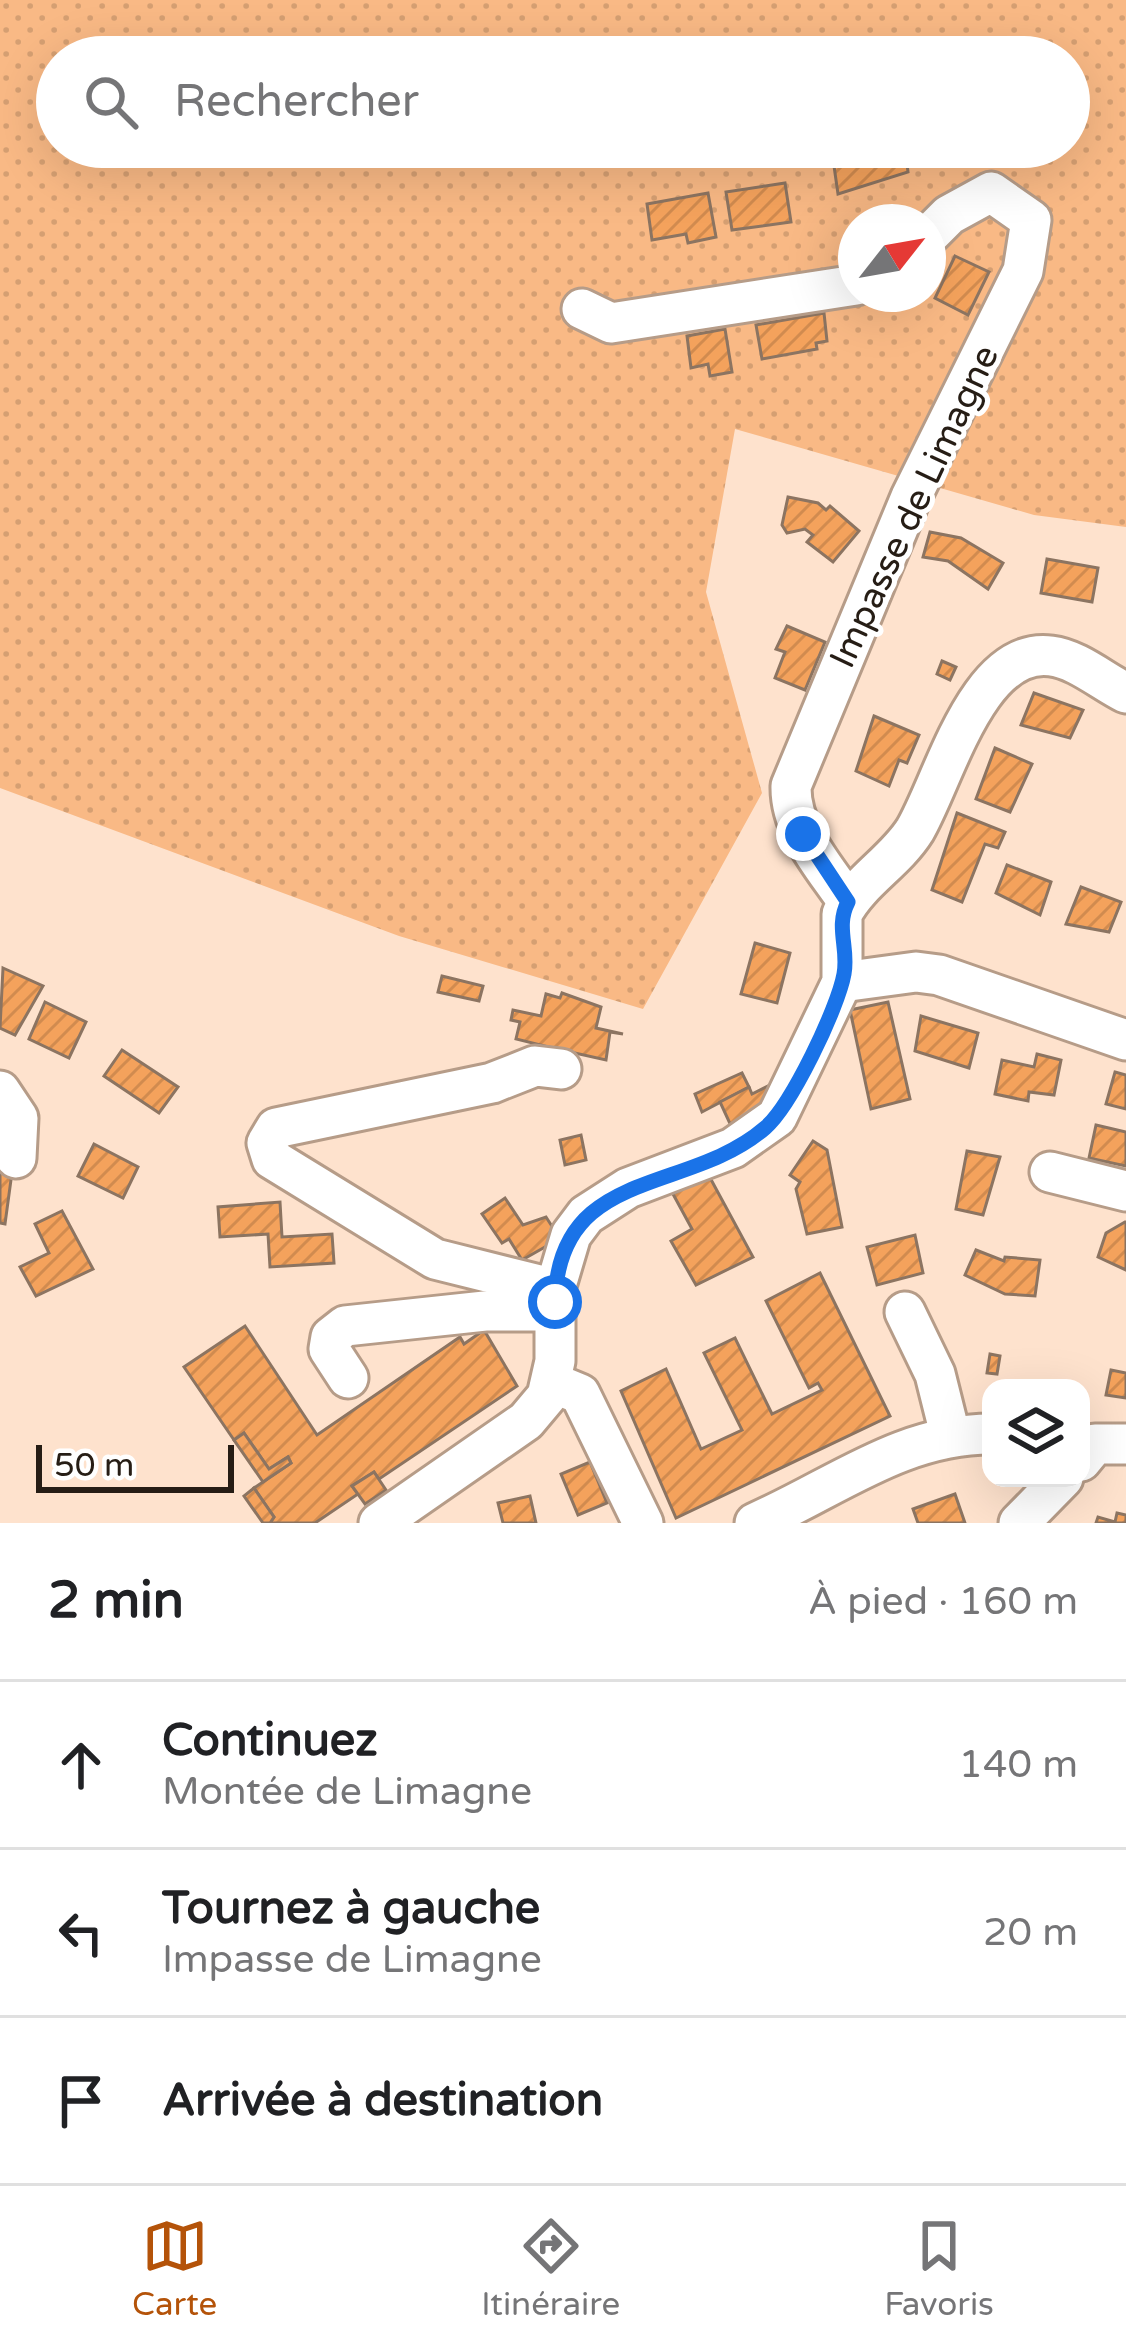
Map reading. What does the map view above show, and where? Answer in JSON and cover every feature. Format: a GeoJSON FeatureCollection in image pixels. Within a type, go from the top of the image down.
{"type":"FeatureCollection","features":[{"type":"Feature","properties":{"kind":"street","name":"Impasse de Limagne"},"geometry":{"type":"LineString","coordinates":[[848,902],[803,834],[791,808],[791,786],[911,497],[1023,272],[1031,220],[991,192],[946,218]]}},
{"type":"Feature","properties":{"kind":"street"},"geometry":{"type":"LineString","coordinates":[[582,310],[611,323],[838,288]]}},
{"type":"Feature","properties":{"kind":"street"},"geometry":{"type":"LineString","coordinates":[[379,1523],[526,1420],[551,1382],[555,1300],[572,1234],[586,1215],[628,1188],[733,1148],[777,1117],[842,982],[840,932],[848,902],[914,830],[979,698],[1000,673],[1034,656],[1052,656],[1126,693]]}},
{"type":"Feature","properties":{"kind":"street"},"geometry":{"type":"LineString","coordinates":[[842,982],[916,972],[939,975],[1126,1040]]}},
{"type":"Feature","properties":{"kind":"street"},"geometry":{"type":"LineString","coordinates":[[555,1300],[436,1259],[272,1159],[266,1143],[276,1128],[492,1083],[535,1066],[561,1070]]}},
{"type":"Feature","properties":{"kind":"street"},"geometry":{"type":"LineString","coordinates":[[9,1104],[16,1158]]}},
{"type":"Feature","properties":{"kind":"street"},"geometry":{"type":"LineString","coordinates":[[1050,1172],[1126,1191]]}},
{"type":"Feature","properties":{"kind":"street"},"geometry":{"type":"LineString","coordinates":[[348,1378],[328,1349],[331,1337],[345,1326],[555,1300]]}},
{"type":"Feature","properties":{"kind":"street"},"geometry":{"type":"LineString","coordinates":[[905,1312],[935,1374],[950,1434]]}},
{"type":"Feature","properties":{"kind":"street"},"geometry":{"type":"LineString","coordinates":[[551,1382],[580,1394],[643,1523]]}},
{"type":"Feature","properties":{"kind":"street"},"geometry":{"type":"LineString","coordinates":[[755,1523],[880,1457],[950,1434],[982,1434]]}},
{"type":"Feature","properties":{"kind":"street"},"geometry":{"type":"LineString","coordinates":[[1019,1523],[1054,1487]]}},
{"type":"Feature","properties":{"kind":"shaded area"},"geometry":{"type":"Polygon","coordinates":[[[0,0],[1126,0],[1126,527],[1034,515],[735,429],[706,592],[762,793],[643,1009],[399,936],[0,788],[0,0]]]}},
{"type":"Feature","properties":{"kind":"building"},"geometry":{"type":"Polygon","coordinates":[[[834,168],[908,168],[908,172],[838,194],[834,168]]]}},
{"type":"Feature","properties":{"kind":"building"},"geometry":{"type":"Polygon","coordinates":[[[785,183],[791,222],[732,230],[726,192],[785,183]]]}},
{"type":"Feature","properties":{"kind":"building"},"geometry":{"type":"Polygon","coordinates":[[[708,193],[716,237],[688,243],[686,234],[652,240],[647,204],[708,193]]]}},
{"type":"Feature","properties":{"kind":"building"},"geometry":{"type":"Polygon","coordinates":[[[955,256],[989,272],[968,315],[946,304],[946,275],[955,256]]]}},
{"type":"Feature","properties":{"kind":"building"},"geometry":{"type":"Polygon","coordinates":[[[824,313],[827,341],[816,343],[817,349],[762,359],[756,325],[824,313]]]}},
{"type":"Feature","properties":{"kind":"building"},"geometry":{"type":"Polygon","coordinates":[[[725,329],[732,372],[710,376],[708,364],[691,368],[687,336],[725,329]]]}},
{"type":"Feature","properties":{"kind":"building"},"geometry":{"type":"Polygon","coordinates":[[[788,497],[818,503],[826,510],[830,506],[859,531],[833,562],[807,542],[813,535],[805,529],[787,533],[782,525],[788,497]]]}},
{"type":"Feature","properties":{"kind":"building"},"geometry":{"type":"Polygon","coordinates":[[[930,532],[961,538],[1003,563],[988,589],[948,561],[923,557],[930,532]]]}},
{"type":"Feature","properties":{"kind":"building"},"geometry":{"type":"Polygon","coordinates":[[[1047,559],[1098,568],[1092,602],[1041,593],[1047,559]]]}},
{"type":"Feature","properties":{"kind":"building"},"geometry":{"type":"Polygon","coordinates":[[[787,626],[825,642],[805,690],[775,678],[785,652],[776,649],[787,626]]]}},
{"type":"Feature","properties":{"kind":"building"},"geometry":{"type":"Polygon","coordinates":[[[942,661],[956,667],[950,680],[937,674],[942,661]]]}},
{"type":"Feature","properties":{"kind":"building"},"geometry":{"type":"Polygon","coordinates":[[[1034,693],[1083,710],[1070,738],[1021,725],[1034,693]]]}},
{"type":"Feature","properties":{"kind":"building"},"geometry":{"type":"Polygon","coordinates":[[[874,716],[919,735],[907,763],[899,760],[889,786],[856,771],[874,716]]]}},
{"type":"Feature","properties":{"kind":"building"},"geometry":{"type":"Polygon","coordinates":[[[995,748],[1032,764],[1010,812],[976,799],[995,748]]]}},
{"type":"Feature","properties":{"kind":"building"},"geometry":{"type":"Polygon","coordinates":[[[957,813],[1005,832],[998,848],[985,844],[962,902],[932,890],[957,813]]]}},
{"type":"Feature","properties":{"kind":"building"},"geometry":{"type":"Polygon","coordinates":[[[1007,865],[1051,882],[1040,915],[996,893],[1007,865]]]}},
{"type":"Feature","properties":{"kind":"building"},"geometry":{"type":"Polygon","coordinates":[[[1081,887],[1121,902],[1109,932],[1066,924],[1081,887]]]}},
{"type":"Feature","properties":{"kind":"building"},"geometry":{"type":"Polygon","coordinates":[[[755,943],[790,953],[777,1003],[741,994],[755,943]]]}},
{"type":"Feature","properties":{"kind":"building"},"geometry":{"type":"Polygon","coordinates":[[[3,968],[43,986],[15,1035],[0,1028],[3,968]]]}},
{"type":"Feature","properties":{"kind":"building"},"geometry":{"type":"Polygon","coordinates":[[[442,976],[483,986],[479,1001],[438,992],[442,976]]]}},
{"type":"Feature","properties":{"kind":"building"},"geometry":{"type":"Polygon","coordinates":[[[562,993],[601,1007],[596,1028],[623,1034],[610,1032],[606,1060],[575,1053],[572,1067],[546,1060],[549,1047],[516,1039],[520,1022],[511,1020],[513,1010],[541,1016],[546,994],[560,998],[562,993]]]}},
{"type":"Feature","properties":{"kind":"building"},"geometry":{"type":"Polygon","coordinates":[[[45,1002],[86,1022],[69,1058],[29,1039],[45,1002]]]}},
{"type":"Feature","properties":{"kind":"building"},"geometry":{"type":"Polygon","coordinates":[[[888,1002],[910,1099],[871,1109],[850,1010],[888,1002]]]}},
{"type":"Feature","properties":{"kind":"building"},"geometry":{"type":"Polygon","coordinates":[[[921,1016],[978,1033],[969,1068],[915,1051],[921,1016]]]}},
{"type":"Feature","properties":{"kind":"building"},"geometry":{"type":"Polygon","coordinates":[[[122,1050],[178,1087],[159,1113],[104,1076],[122,1050]]]}},
{"type":"Feature","properties":{"kind":"building"},"geometry":{"type":"Polygon","coordinates":[[[1037,1054],[1061,1060],[1054,1095],[1029,1092],[1028,1101],[995,1094],[1002,1060],[1034,1067],[1037,1054]]]}},
{"type":"Feature","properties":{"kind":"building"},"geometry":{"type":"Polygon","coordinates":[[[1115,1072],[1126,1075],[1126,1109],[1106,1104],[1115,1072]]]}},
{"type":"Feature","properties":{"kind":"building"},"geometry":{"type":"Polygon","coordinates":[[[742,1073],[749,1087],[702,1112],[695,1094],[742,1073]]]}},
{"type":"Feature","properties":{"kind":"building"},"geometry":{"type":"Polygon","coordinates":[[[768,1086],[775,1100],[732,1128],[720,1102],[749,1087],[752,1094],[768,1086]]]}},
{"type":"Feature","properties":{"kind":"building"},"geometry":{"type":"Polygon","coordinates":[[[1096,1125],[1126,1132],[1126,1166],[1089,1158],[1096,1125]]]}},
{"type":"Feature","properties":{"kind":"building"},"geometry":{"type":"Polygon","coordinates":[[[581,1135],[586,1160],[565,1165],[560,1140],[581,1135]]]}},
{"type":"Feature","properties":{"kind":"building"},"geometry":{"type":"Polygon","coordinates":[[[813,1141],[827,1150],[842,1227],[807,1234],[796,1189],[800,1182],[790,1175],[813,1141]]]}},
{"type":"Feature","properties":{"kind":"building"},"geometry":{"type":"Polygon","coordinates":[[[94,1144],[138,1167],[123,1198],[78,1176],[94,1144]]]}},
{"type":"Feature","properties":{"kind":"building"},"geometry":{"type":"Polygon","coordinates":[[[967,1151],[1000,1157],[983,1215],[956,1209],[967,1151]]]}},
{"type":"Feature","properties":{"kind":"building"},"geometry":{"type":"Polygon","coordinates":[[[0,1162],[13,1165],[5,1224],[0,1223],[0,1162]]]}},
{"type":"Feature","properties":{"kind":"building"},"geometry":{"type":"Polygon","coordinates":[[[708,1174],[753,1257],[696,1285],[671,1241],[692,1229],[673,1194],[708,1174]]]}},
{"type":"Feature","properties":{"kind":"building"},"geometry":{"type":"Polygon","coordinates":[[[505,1198],[523,1225],[546,1217],[555,1231],[552,1243],[522,1260],[509,1239],[502,1243],[482,1214],[505,1198]]]}},
{"type":"Feature","properties":{"kind":"building"},"geometry":{"type":"Polygon","coordinates":[[[280,1202],[282,1237],[332,1234],[334,1263],[270,1267],[268,1234],[220,1237],[218,1207],[280,1202]]]}},
{"type":"Feature","properties":{"kind":"building"},"geometry":{"type":"Polygon","coordinates":[[[62,1211],[93,1269],[36,1296],[20,1267],[49,1253],[35,1224],[62,1211]]]}},
{"type":"Feature","properties":{"kind":"building"},"geometry":{"type":"Polygon","coordinates":[[[1126,1222],[1126,1270],[1098,1257],[1106,1233],[1126,1222]]]}},
{"type":"Feature","properties":{"kind":"building"},"geometry":{"type":"Polygon","coordinates":[[[915,1235],[923,1273],[877,1285],[867,1247],[915,1235]]]}},
{"type":"Feature","properties":{"kind":"building"},"geometry":{"type":"Polygon","coordinates":[[[976,1250],[1004,1261],[1005,1257],[1040,1260],[1035,1296],[1005,1294],[965,1275],[976,1250]]]}},
{"type":"Feature","properties":{"kind":"building"},"geometry":{"type":"Polygon","coordinates":[[[820,1273],[890,1416],[676,1518],[621,1391],[666,1369],[701,1449],[742,1430],[704,1353],[735,1338],[772,1414],[822,1390],[818,1383],[809,1388],[766,1301],[820,1273]]]}},
{"type":"Feature","properties":{"kind":"building"},"geometry":{"type":"Polygon","coordinates":[[[245,1326],[317,1435],[460,1337],[464,1344],[484,1330],[517,1386],[379,1479],[374,1472],[352,1486],[358,1494],[315,1523],[270,1523],[274,1517],[254,1488],[291,1463],[288,1457],[269,1469],[244,1433],[234,1440],[184,1367],[245,1326]]]}},
{"type":"Feature","properties":{"kind":"building"},"geometry":{"type":"Polygon","coordinates":[[[990,1354],[1000,1356],[997,1374],[987,1373],[990,1354]]]}},
{"type":"Feature","properties":{"kind":"building"},"geometry":{"type":"Polygon","coordinates":[[[1111,1370],[1126,1373],[1126,1398],[1106,1395],[1111,1370]]]}},
{"type":"Feature","properties":{"kind":"building"},"geometry":{"type":"Polygon","coordinates":[[[244,1433],[269,1469],[288,1457],[291,1463],[263,1482],[234,1440],[244,1433]]]}},
{"type":"Feature","properties":{"kind":"building"},"geometry":{"type":"Polygon","coordinates":[[[590,1462],[607,1503],[578,1515],[561,1474],[590,1462]]]}},
{"type":"Feature","properties":{"kind":"building"},"geometry":{"type":"Polygon","coordinates":[[[374,1472],[386,1490],[365,1504],[352,1486],[374,1472]]]}},
{"type":"Feature","properties":{"kind":"building"},"geometry":{"type":"Polygon","coordinates":[[[254,1488],[274,1517],[270,1523],[263,1523],[244,1496],[254,1488]]]}},
{"type":"Feature","properties":{"kind":"building"},"geometry":{"type":"Polygon","coordinates":[[[955,1494],[965,1523],[918,1523],[913,1509],[955,1494]]]}},
{"type":"Feature","properties":{"kind":"building"},"geometry":{"type":"Polygon","coordinates":[[[530,1496],[536,1523],[503,1523],[498,1503],[530,1496]]]}},
{"type":"Feature","properties":{"kind":"building"},"geometry":{"type":"Polygon","coordinates":[[[1117,1513],[1126,1515],[1126,1523],[1096,1523],[1098,1517],[1115,1522],[1117,1513]]]}},
{"type":"Feature","properties":{"kind":"route"},"geometry":{"type":"LineString","coordinates":[[555,1302],[562,1261],[572,1234],[586,1215],[628,1188],[698,1165],[761,1132],[791,1096],[842,982],[845,953],[840,932],[848,902],[803,834]]}}]}
